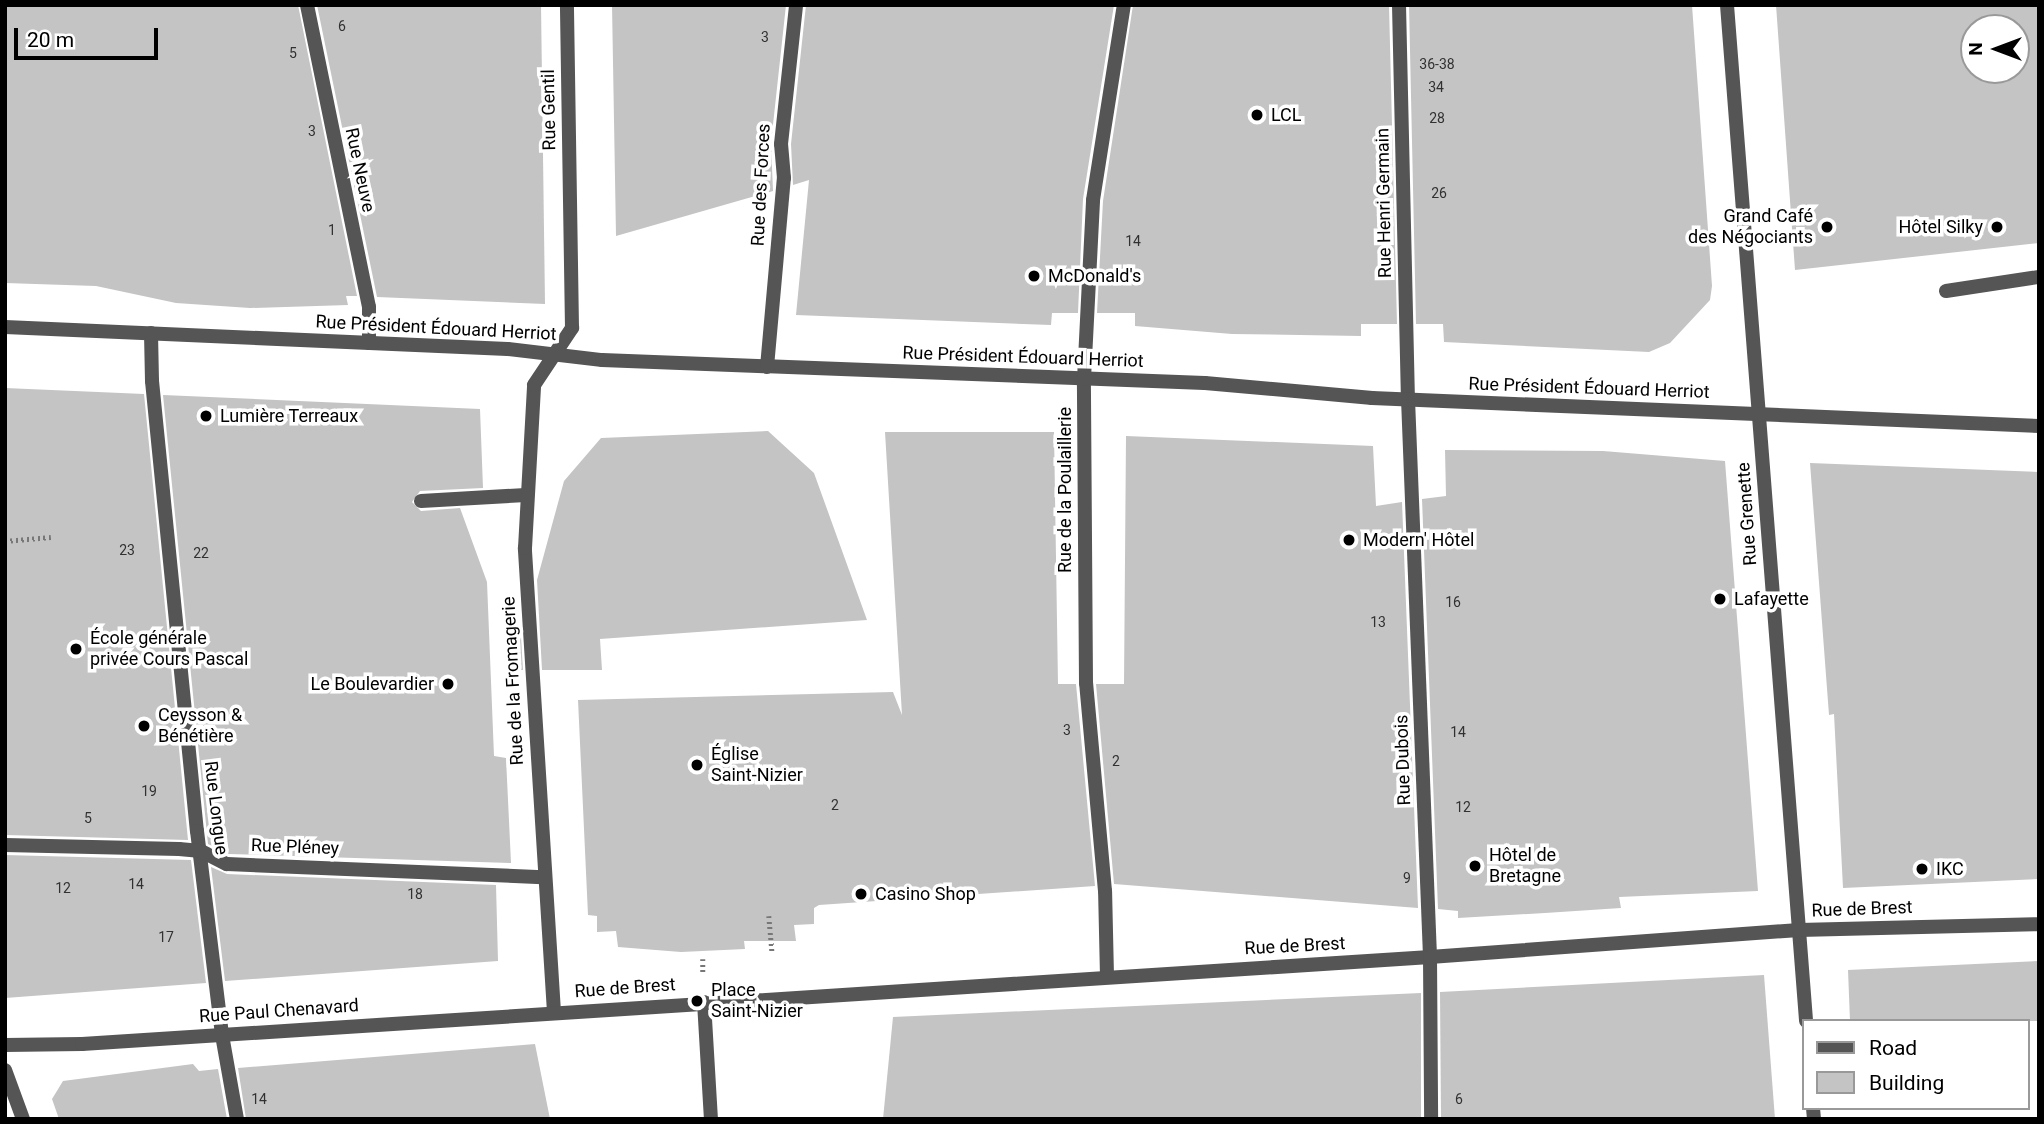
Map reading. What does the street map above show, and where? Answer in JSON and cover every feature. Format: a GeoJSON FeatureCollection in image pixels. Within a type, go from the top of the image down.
{"type":"FeatureCollection","features":[{"type":"Feature","properties":{"kind":"street","name":"Rue Neuve"},"geometry":{"type":"LineString","coordinates":[[307,5],[369,307],[369,343]]}},
{"type":"Feature","properties":{"kind":"street","name":"Rue Gentil"},"geometry":{"type":"LineString","coordinates":[[554,354],[572,328],[567,5]]}},
{"type":"Feature","properties":{"kind":"street","name":"Rue des Forces"},"geometry":{"type":"LineString","coordinates":[[767,367],[784,178],[780,144],[796,5]]}},
{"type":"Feature","properties":{"kind":"street","name":"Rue de la Poulaillerie"},"geometry":{"type":"LineString","coordinates":[[1107,976],[1105,891],[1086,683],[1084,379],[1093,200],[1124,5]]}},
{"type":"Feature","properties":{"kind":"street","name":"Rue Henri Germain"},"geometry":{"type":"LineString","coordinates":[[1399,5],[1408,400]]}},
{"type":"Feature","properties":{"kind":"street","name":"Rue Grenette"},"geometry":{"type":"LineString","coordinates":[[1727,5],[1806,1019]]}},
{"type":"Feature","properties":{"kind":"street"},"geometry":{"type":"LineString","coordinates":[[1946,291],[2039,277]]}},
{"type":"Feature","properties":{"kind":"street","name":"Rue Président Édouard Herriot"},"geometry":{"type":"LineString","coordinates":[[5,327],[369,343],[767,367],[1084,379],[1408,400],[2039,426]]}},
{"type":"Feature","properties":{"kind":"street","name":"Rue Longue"},"geometry":{"type":"LineString","coordinates":[[151,333],[152,381],[201,851],[222,1035],[237,1119]]}},
{"type":"Feature","properties":{"kind":"street","name":"Rue de la Fromagerie"},"geometry":{"type":"LineString","coordinates":[[554,354],[534,385],[526,495],[543,877],[554,1012]]}},
{"type":"Feature","properties":{"kind":"street","name":"Rue Dubois"},"geometry":{"type":"LineString","coordinates":[[1408,400],[1430,957],[1431,1119]]}},
{"type":"Feature","properties":{"kind":"street"},"geometry":{"type":"LineString","coordinates":[[421,501],[526,495]]}},
{"type":"Feature","properties":{"kind":"street","name":"Rue Pléney"},"geometry":{"type":"LineString","coordinates":[[5,845],[201,851],[227,864],[543,877]]}},
{"type":"Feature","properties":{"kind":"street","name":"Rue de Brest"},"geometry":{"type":"LineString","coordinates":[[554,1012],[1430,957],[1799,930],[2039,924]]}},
{"type":"Feature","properties":{"kind":"street"},"geometry":{"type":"LineString","coordinates":[[704,1002],[711,1119]]}},
{"type":"Feature","properties":{"kind":"street","name":"Rue Paul Chenavard"},"geometry":{"type":"LineString","coordinates":[[5,1045],[222,1035],[554,1012]]}},
{"type":"Feature","properties":{"kind":"street"},"geometry":{"type":"LineString","coordinates":[[5,1070],[23,1119]]}},
{"type":"Feature","properties":{"kind":"path"},"geometry":{"type":"LineString","coordinates":[[5,541],[51,537]]}},
{"type":"Feature","properties":{"kind":"path"},"geometry":{"type":"LineString","coordinates":[[769,916],[772,951]]}},
{"type":"Feature","properties":{"kind":"building"},"geometry":{"type":"Polygon","coordinates":[[[5,5],[298,5],[357,296],[346,296],[348,305],[250,308],[176,303],[96,286],[5,283],[5,5]]]}},
{"type":"Feature","properties":{"kind":"building"},"geometry":{"type":"Polygon","coordinates":[[[317,5],[541,5],[545,304],[377,297],[317,5]]]}},
{"type":"Feature","properties":{"kind":"building"},"geometry":{"type":"Polygon","coordinates":[[[612,5],[786,5],[771,143],[773,191],[616,236],[612,5]]]}},
{"type":"Feature","properties":{"kind":"building"},"geometry":{"type":"Polygon","coordinates":[[[806,5],[1114,5],[1083,199],[1078,313],[1052,313],[1051,325],[796,315],[809,180],[793,185],[791,144],[806,5]]]}},
{"type":"Feature","properties":{"kind":"building","name":"LCL"},"geometry":{"type":"Polygon","coordinates":[[[1133,5],[1389,5],[1397,324],[1361,324],[1361,336],[1232,334],[1135,326],[1135,313],[1097,313],[1103,201],[1133,5]]]}},
{"type":"Feature","properties":{"kind":"building"},"geometry":{"type":"Polygon","coordinates":[[[1409,5],[1692,5],[1712,286],[1710,300],[1670,343],[1649,352],[1444,342],[1443,324],[1416,324],[1409,5]]]}},
{"type":"Feature","properties":{"kind":"building"},"geometry":{"type":"Polygon","coordinates":[[[1776,5],[2039,5],[2039,243],[1795,270],[1776,5]]]}},
{"type":"Feature","properties":{"kind":"building"},"geometry":{"type":"Polygon","coordinates":[[[5,388],[144,394],[188,840],[5,835],[5,388]]]}},
{"type":"Feature","properties":{"kind":"building"},"geometry":{"type":"Polygon","coordinates":[[[163,395],[480,409],[483,488],[420,491],[412,502],[421,511],[460,508],[487,582],[494,756],[506,758],[511,863],[229,854],[208,844],[163,395]]]}},
{"type":"Feature","properties":{"kind":"building"},"geometry":{"type":"Polygon","coordinates":[[[768,431],[814,473],[867,620],[600,639],[602,670],[542,670],[537,580],[564,481],[601,438],[768,431]]]}},
{"type":"Feature","properties":{"kind":"building"},"geometry":{"type":"Polygon","coordinates":[[[885,432],[1054,432],[1058,684],[1076,684],[1095,886],[819,905],[814,908],[814,924],[794,925],[796,941],[744,941],[745,949],[681,952],[618,947],[616,931],[597,932],[597,916],[588,915],[578,700],[893,692],[902,715],[885,432]]]}},
{"type":"Feature","properties":{"kind":"building"},"geometry":{"type":"Polygon","coordinates":[[[1126,436],[1373,446],[1376,506],[1402,502],[1418,908],[1114,884],[1096,684],[1124,684],[1126,436]]]}},
{"type":"Feature","properties":{"kind":"building"},"geometry":{"type":"Polygon","coordinates":[[[1445,450],[1603,451],[1725,461],[1758,891],[1619,897],[1621,908],[1458,918],[1458,911],[1438,909],[1422,499],[1446,496],[1445,450]]]}},
{"type":"Feature","properties":{"kind":"building"},"geometry":{"type":"Polygon","coordinates":[[[1810,463],[2039,472],[2039,879],[1843,888],[1834,714],[1829,715],[1810,463]]]}},
{"type":"Feature","properties":{"kind":"building"},"geometry":{"type":"Polygon","coordinates":[[[521,637],[523,670],[512,670],[521,637]]]}},
{"type":"Feature","properties":{"kind":"building"},"geometry":{"type":"Polygon","coordinates":[[[5,855],[191,860],[206,983],[5,998],[5,855]]]}},
{"type":"Feature","properties":{"kind":"building"},"geometry":{"type":"Polygon","coordinates":[[[211,867],[227,874],[496,885],[498,961],[225,981],[211,867]]]}},
{"type":"Feature","properties":{"kind":"building"},"geometry":{"type":"Polygon","coordinates":[[[2039,961],[2039,1021],[1850,1019],[1848,970],[2039,961]]]}},
{"type":"Feature","properties":{"kind":"building"},"geometry":{"type":"Polygon","coordinates":[[[1764,975],[1775,1119],[1441,1119],[1440,992],[1764,975]]]}},
{"type":"Feature","properties":{"kind":"building"},"geometry":{"type":"Polygon","coordinates":[[[1421,993],[1421,1119],[883,1119],[893,1017],[1421,993]]]}},
{"type":"Feature","properties":{"kind":"building"},"geometry":{"type":"Polygon","coordinates":[[[535,1044],[550,1119],[246,1119],[238,1068],[535,1044]]]}},
{"type":"Feature","properties":{"kind":"building"},"geometry":{"type":"Polygon","coordinates":[[[193,1064],[199,1071],[218,1069],[227,1119],[59,1119],[52,1099],[63,1081],[193,1064]]]}},
{"type":"Feature","properties":{"kind":"place","name":"LCL"},"geometry":{"type":"Point","coordinates":[1257,115]}},
{"type":"Feature","properties":{"kind":"place","name":"Grand Café des Négociants"},"geometry":{"type":"Point","coordinates":[1827,227]}},
{"type":"Feature","properties":{"kind":"place","name":"Hôtel Silky"},"geometry":{"type":"Point","coordinates":[1997,227]}},
{"type":"Feature","properties":{"kind":"place","name":"McDonald's"},"geometry":{"type":"Point","coordinates":[1034,276]}},
{"type":"Feature","properties":{"kind":"place","name":"Lumière Terreaux"},"geometry":{"type":"Point","coordinates":[206,416]}},
{"type":"Feature","properties":{"kind":"place","name":"Modern' Hôtel"},"geometry":{"type":"Point","coordinates":[1349,540]}},
{"type":"Feature","properties":{"kind":"place","name":"Lafayette"},"geometry":{"type":"Point","coordinates":[1720,599]}},
{"type":"Feature","properties":{"kind":"place","name":"École générale privée Cours Pascal"},"geometry":{"type":"Point","coordinates":[76,649]}},
{"type":"Feature","properties":{"kind":"place","name":"Le Boulevardier"},"geometry":{"type":"Point","coordinates":[448,684]}},
{"type":"Feature","properties":{"kind":"place","name":"Ceysson & Bénétière"},"geometry":{"type":"Point","coordinates":[144,726]}},
{"type":"Feature","properties":{"kind":"place","name":"Église Saint-Nizier"},"geometry":{"type":"Point","coordinates":[697,765]}},
{"type":"Feature","properties":{"kind":"place","name":"Hôtel de Bretagne"},"geometry":{"type":"Point","coordinates":[1475,866]}},
{"type":"Feature","properties":{"kind":"place","name":"IKC"},"geometry":{"type":"Point","coordinates":[1922,869]}},
{"type":"Feature","properties":{"kind":"place","name":"Casino Shop"},"geometry":{"type":"Point","coordinates":[861,894]}},
{"type":"Feature","properties":{"kind":"place","name":"Place Saint-Nizier"},"geometry":{"type":"Point","coordinates":[697,1001]}}]}
